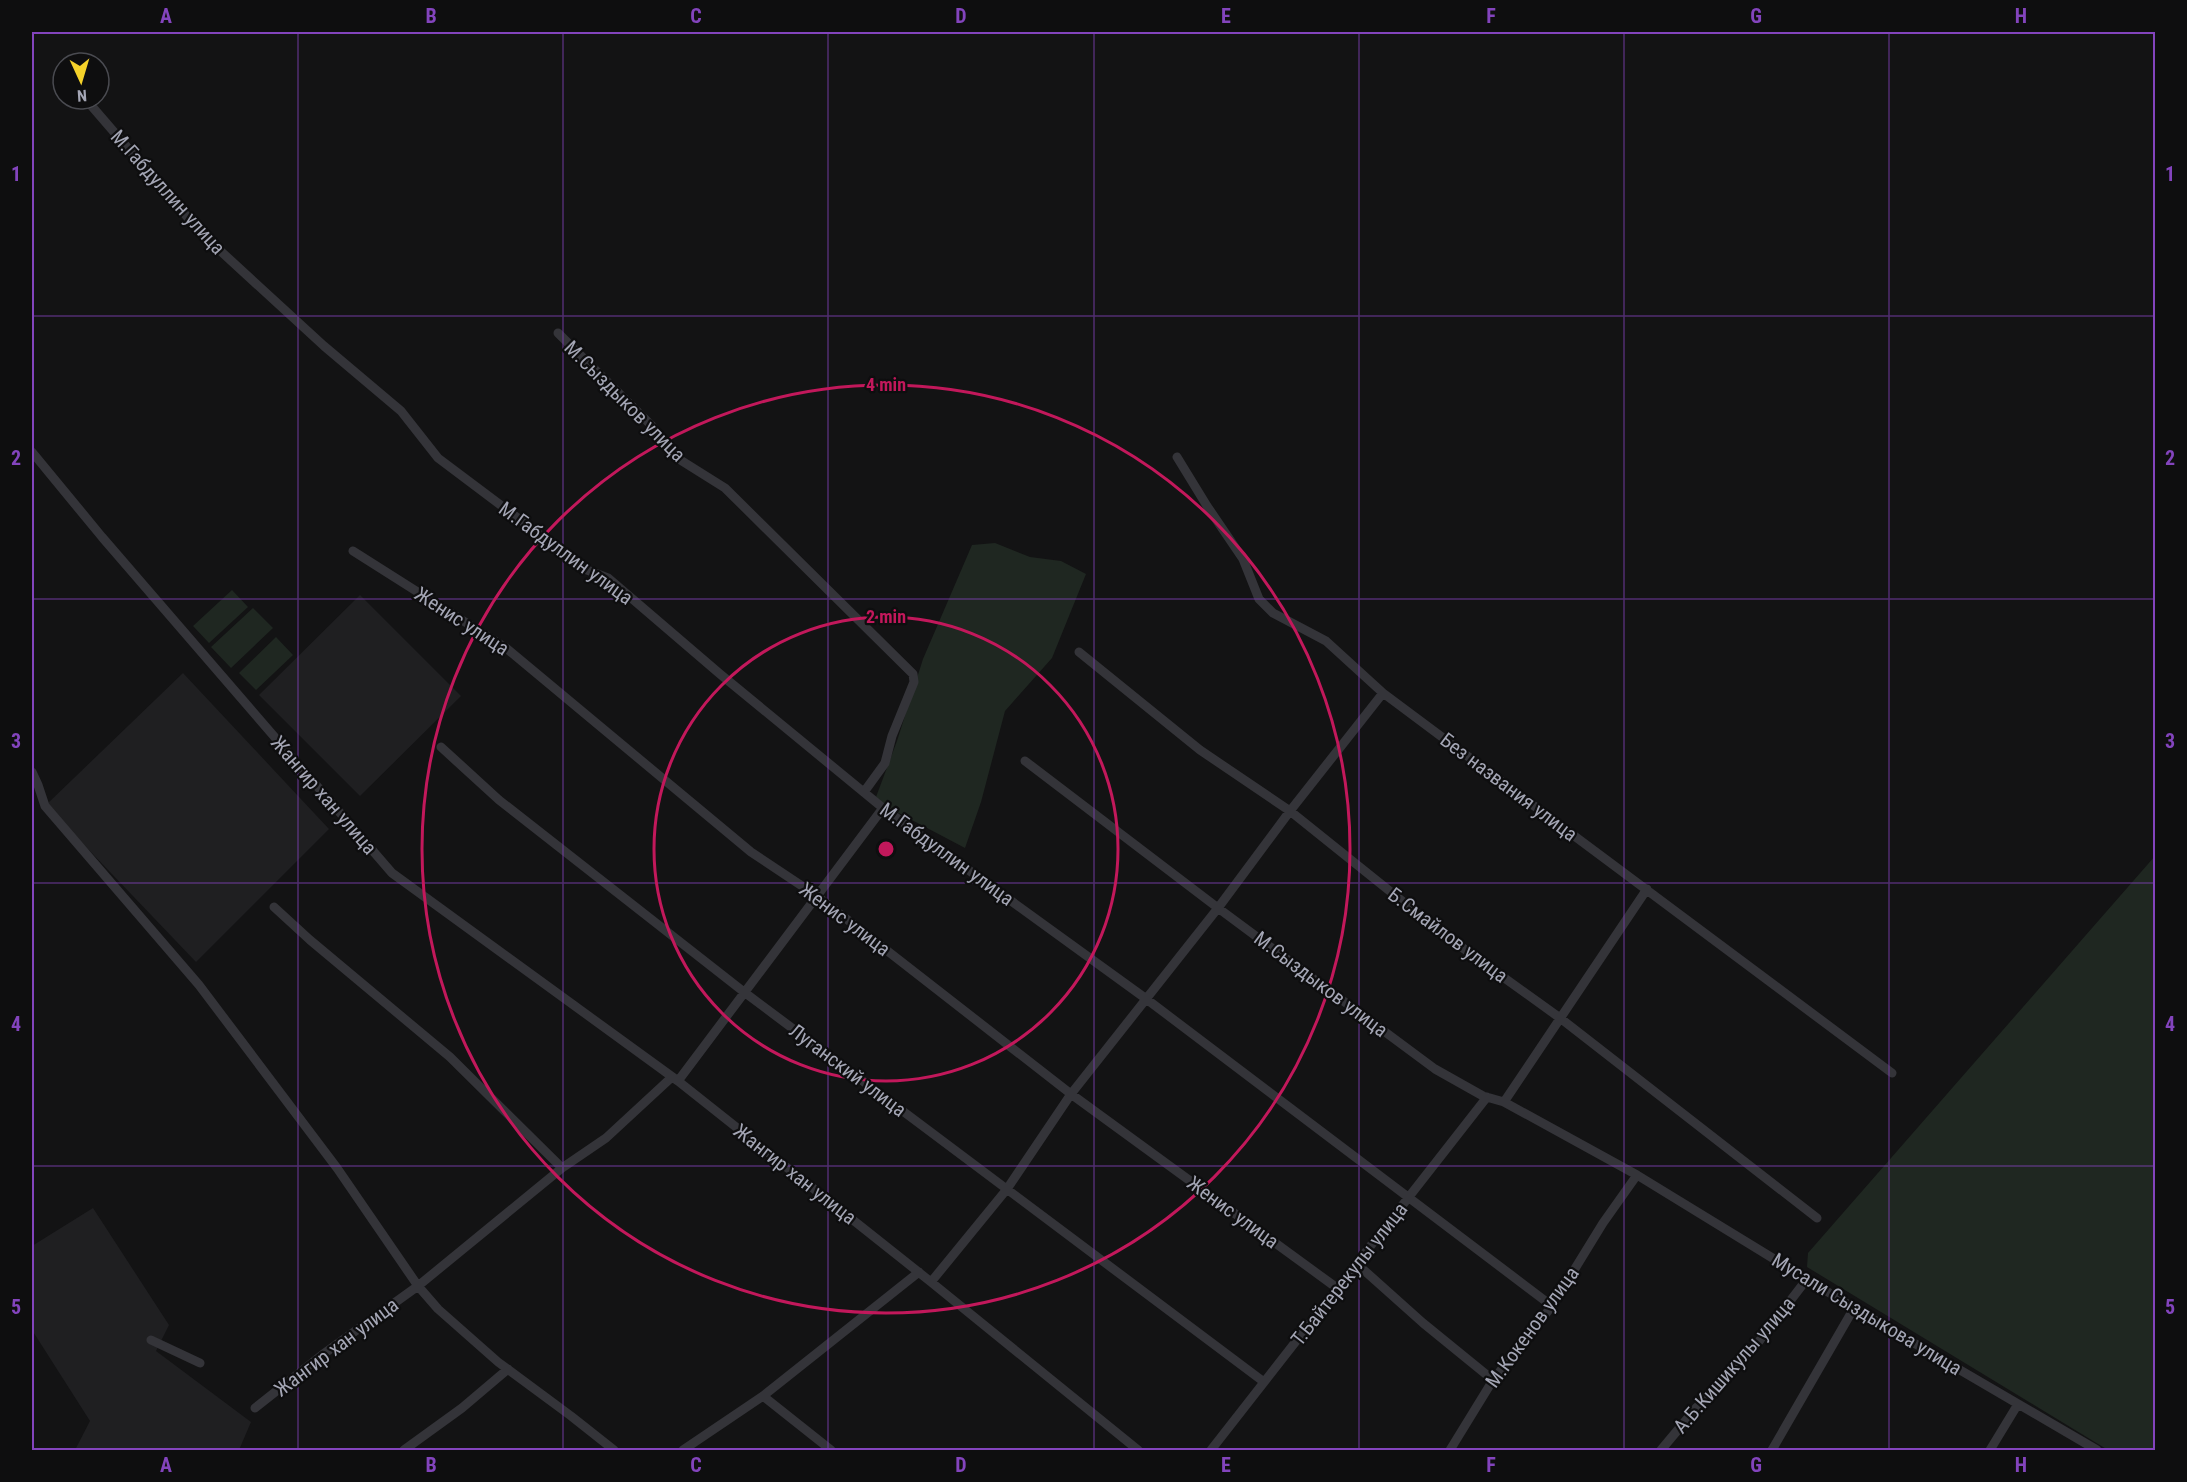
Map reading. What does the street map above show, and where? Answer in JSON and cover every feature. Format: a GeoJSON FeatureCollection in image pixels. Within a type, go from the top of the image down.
{"type":"FeatureCollection","features":[{"type":"Feature","properties":{"kind":"street","name":"М.Габдуллин улица"},"geometry":{"type":"LineString","coordinates":[[95,111],[202,234],[324,346],[401,411],[438,458],[587,570],[608,578],[711,667],[883,808],[1144,998],[1552,1306]]}},
{"type":"Feature","properties":{"kind":"street","name":"М.Сыздыков улица"},"geometry":{"type":"LineString","coordinates":[[558,333],[652,426],[674,456],[726,488],[913,674],[914,682],[892,736],[885,763],[864,792]]}},
{"type":"Feature","properties":{"kind":"street","name":"Жангир хан улица"},"geometry":{"type":"LineString","coordinates":[[32,452],[102,537],[392,873],[675,1079],[919,1272],[1138,1450]]}},
{"type":"Feature","properties":{"kind":"street","name":"Без названия улица"},"geometry":{"type":"LineString","coordinates":[[1177,457],[1243,559],[1259,599],[1273,613],[1326,641],[1383,693],[1892,1072]]}},
{"type":"Feature","properties":{"kind":"street","name":"Женис улица"},"geometry":{"type":"LineString","coordinates":[[353,551],[506,648],[742,845],[817,896],[1071,1094],[1337,1288]]}},
{"type":"Feature","properties":{"kind":"street","name":"Б.Смайлов улица"},"geometry":{"type":"LineString","coordinates":[[1079,652],[1200,750],[1290,811],[1442,933],[1560,1018],[1817,1218]]}},
{"type":"Feature","properties":{"kind":"street"},"geometry":{"type":"LineString","coordinates":[[931,1282],[1007,1189],[1071,1094],[1144,998],[1218,908],[1290,811],[1383,693]]}},
{"type":"Feature","properties":{"kind":"street","name":"Луганский улица"},"geometry":{"type":"LineString","coordinates":[[441,747],[500,800],[744,992],[1264,1382]]}},
{"type":"Feature","properties":{"kind":"street","name":"М.Сыздыков улица"},"geometry":{"type":"LineString","coordinates":[[1024,761],[1435,1069],[1487,1097],[1504,1102],[1637,1175]]}},
{"type":"Feature","properties":{"kind":"street","name":"Жангир хан улица"},"geometry":{"type":"LineString","coordinates":[[32,772],[45,806],[199,985],[337,1168],[418,1286],[438,1309],[508,1369],[614,1450]]}},
{"type":"Feature","properties":{"kind":"street"},"geometry":{"type":"LineString","coordinates":[[675,1079],[883,808]]}},
{"type":"Feature","properties":{"kind":"street"},"geometry":{"type":"LineString","coordinates":[[1504,1102],[1647,890]]}},
{"type":"Feature","properties":{"kind":"street"},"geometry":{"type":"LineString","coordinates":[[274,907],[309,940],[450,1057],[562,1168]]}},
{"type":"Feature","properties":{"kind":"street","name":"Жангир хан улица"},"geometry":{"type":"LineString","coordinates":[[255,1408],[322,1355],[418,1286],[562,1168],[606,1138],[675,1079]]}},
{"type":"Feature","properties":{"kind":"street","name":"Т.Байтерекулы улица"},"geometry":{"type":"LineString","coordinates":[[1211,1450],[1487,1097]]}},
{"type":"Feature","properties":{"kind":"street","name":"Мусали Сыздыкова улица"},"geometry":{"type":"LineString","coordinates":[[1637,1175],[1854,1308],[2097,1450]]}},
{"type":"Feature","properties":{"kind":"street","name":"М.Кокенов улица"},"geometry":{"type":"LineString","coordinates":[[1450,1450],[1493,1380],[1552,1306],[1603,1223],[1637,1175]]}},
{"type":"Feature","properties":{"kind":"street"},"geometry":{"type":"LineString","coordinates":[[1357,1264],[1423,1323],[1493,1380]]}},
{"type":"Feature","properties":{"kind":"street"},"geometry":{"type":"LineString","coordinates":[[683,1450],[763,1396],[919,1272]]}},
{"type":"Feature","properties":{"kind":"street","name":"А.Б.Кишикулы улица"},"geometry":{"type":"LineString","coordinates":[[1661,1450],[1697,1407],[1757,1344],[1807,1279]]}},
{"type":"Feature","properties":{"kind":"street"},"geometry":{"type":"LineString","coordinates":[[1772,1450],[1854,1308]]}},
{"type":"Feature","properties":{"kind":"street"},"geometry":{"type":"LineString","coordinates":[[152,1340],[200,1363]]}},
{"type":"Feature","properties":{"kind":"street"},"geometry":{"type":"LineString","coordinates":[[404,1450],[462,1408],[508,1369]]}},
{"type":"Feature","properties":{"kind":"street"},"geometry":{"type":"LineString","coordinates":[[763,1396],[831,1450]]}},
{"type":"Feature","properties":{"kind":"street"},"geometry":{"type":"LineString","coordinates":[[1990,1450],[2018,1404]]}},
{"type":"Feature","properties":{"kind":"shaded area"},"geometry":{"type":"Polygon","coordinates":[[[995,543],[1030,557],[1061,561],[1086,574],[1052,658],[1005,711],[981,802],[965,848],[891,809],[876,797],[897,741],[923,659],[972,545],[995,543]]]}},
{"type":"Feature","properties":{"kind":"shaded area"},"geometry":{"type":"Polygon","coordinates":[[[232,590],[248,607],[209,643],[193,626],[232,590]]]}},
{"type":"Feature","properties":{"kind":"shaded area"},"geometry":{"type":"Polygon","coordinates":[[[360,595],[461,696],[360,796],[259,695],[360,595]]]}},
{"type":"Feature","properties":{"kind":"shaded area"},"geometry":{"type":"Polygon","coordinates":[[[253,608],[273,628],[231,668],[211,647],[253,608]]]}},
{"type":"Feature","properties":{"kind":"shaded area"},"geometry":{"type":"Polygon","coordinates":[[[276,637],[293,655],[256,690],[239,673],[276,637]]]}},
{"type":"Feature","properties":{"kind":"shaded area"},"geometry":{"type":"Polygon","coordinates":[[[183,673],[329,829],[196,962],[46,805],[183,673]]]}},
{"type":"Feature","properties":{"kind":"shaded area"},"geometry":{"type":"Polygon","coordinates":[[[2155,856],[2155,1450],[2108,1450],[1807,1267],[1808,1253],[2155,856]]]}},
{"type":"Feature","properties":{"kind":"shaded area"},"geometry":{"type":"Polygon","coordinates":[[[93,1208],[169,1325],[156,1351],[251,1422],[239,1450],[75,1450],[90,1421],[32,1330],[32,1246],[93,1208]]]}}]}
